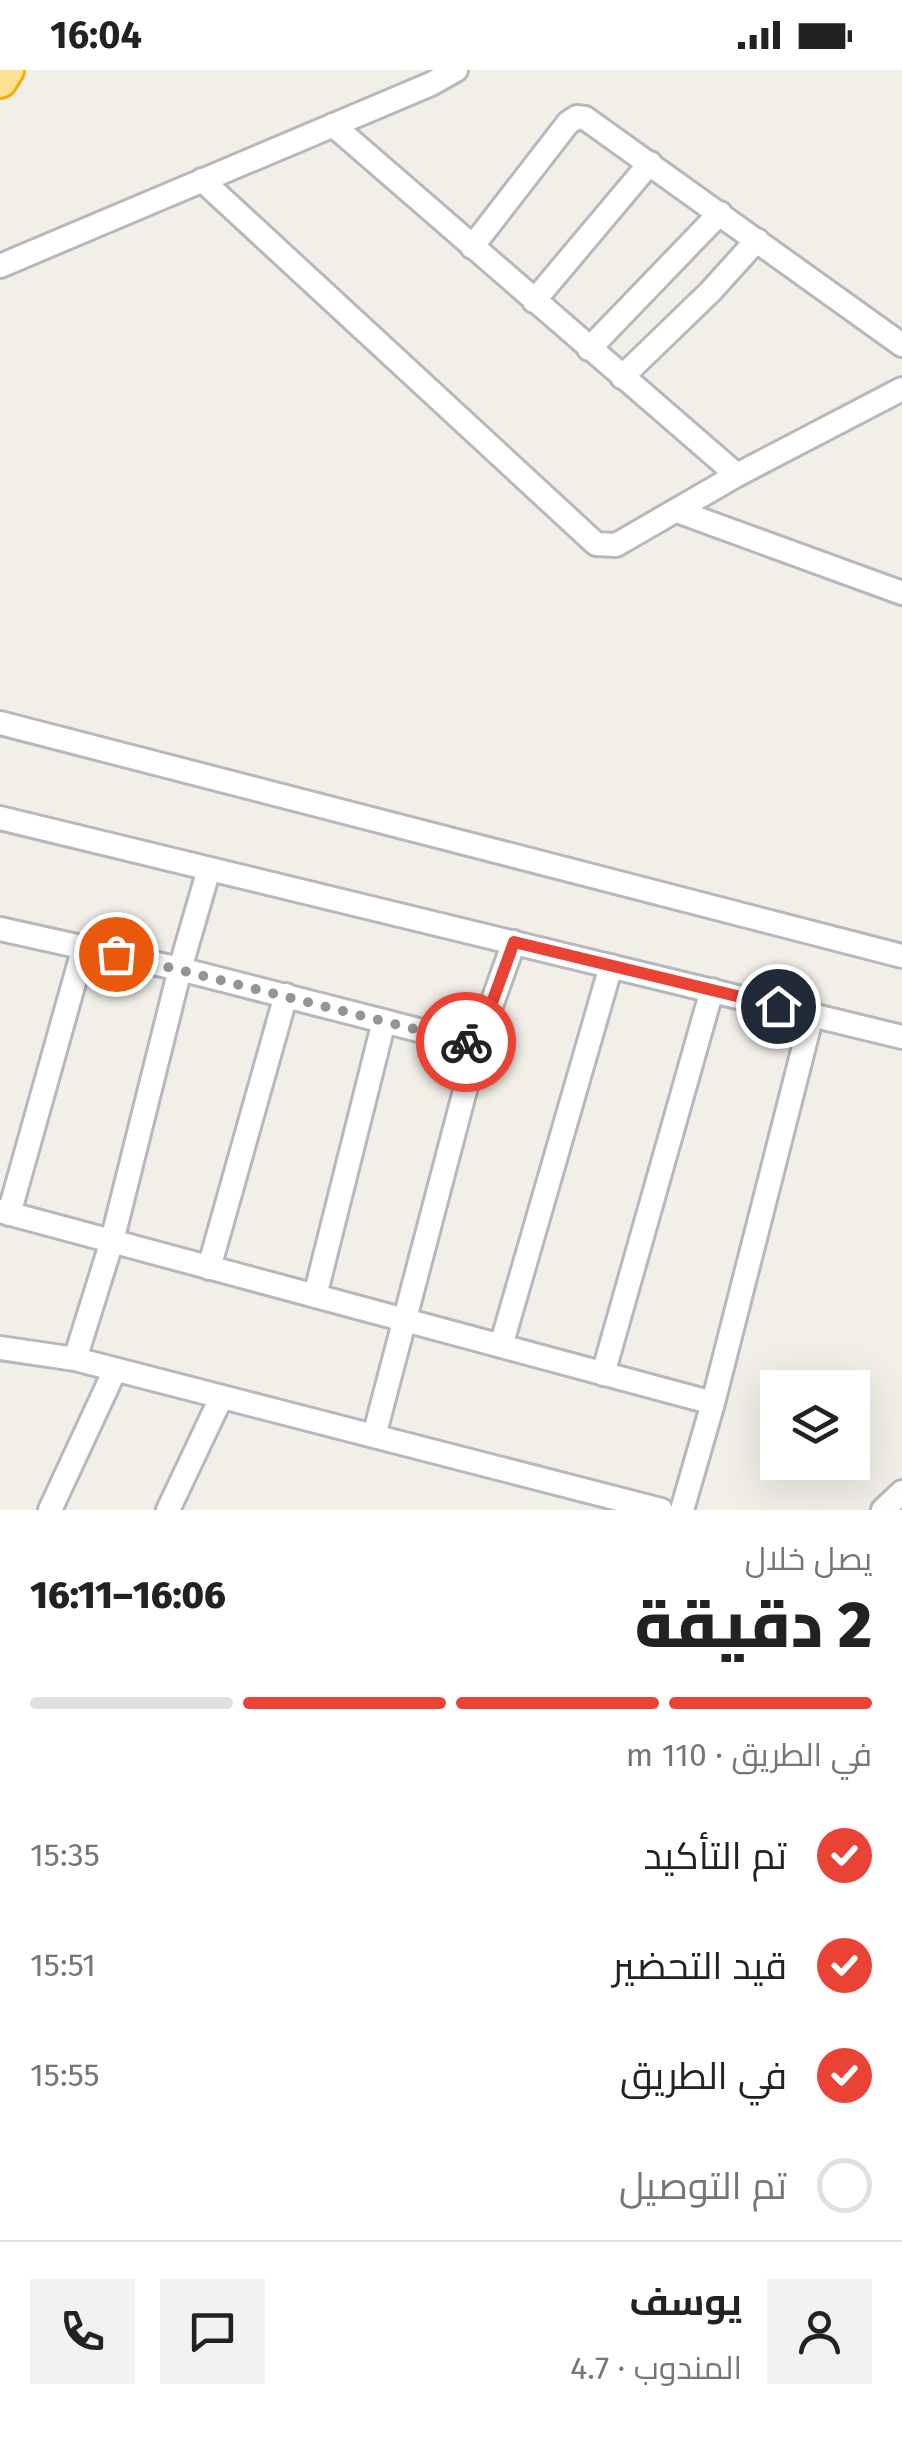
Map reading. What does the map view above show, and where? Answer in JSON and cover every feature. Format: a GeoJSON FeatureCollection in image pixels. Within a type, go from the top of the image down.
{"type":"FeatureCollection","features":[{"type":"Feature","properties":{"kind":"highway"},"geometry":{"type":"LineString","coordinates":[[0,81],[7,70]]}},
{"type":"Feature","properties":{"kind":"street"},"geometry":{"type":"LineString","coordinates":[[0,266],[456,70]]}},
{"type":"Feature","properties":{"kind":"street"},"geometry":{"type":"LineString","coordinates":[[472,247],[568,123],[577,117],[585,118],[902,344]]}},
{"type":"Feature","properties":{"kind":"street"},"geometry":{"type":"LineString","coordinates":[[333,125],[736,474]]}},
{"type":"Feature","properties":{"kind":"street"},"geometry":{"type":"LineString","coordinates":[[534,301],[650,163]]}},
{"type":"Feature","properties":{"kind":"street"},"geometry":{"type":"LineString","coordinates":[[202,180],[596,544],[616,545],[736,474],[902,389]]}},
{"type":"Feature","properties":{"kind":"street"},"geometry":{"type":"LineString","coordinates":[[590,348],[720,213]]}},
{"type":"Feature","properties":{"kind":"street"},"geometry":{"type":"LineString","coordinates":[[622,377],[710,292],[757,240]]}},
{"type":"Feature","properties":{"kind":"street"},"geometry":{"type":"LineString","coordinates":[[677,511],[902,593]]}},
{"type":"Feature","properties":{"kind":"street"},"geometry":{"type":"LineString","coordinates":[[0,723],[902,956]]}},
{"type":"Feature","properties":{"kind":"street"},"geometry":{"type":"LineString","coordinates":[[0,818],[902,1037]]}},
{"type":"Feature","properties":{"kind":"street"},"geometry":{"type":"LineString","coordinates":[[75,1359],[112,1241],[180,970],[210,869]]}},
{"type":"Feature","properties":{"kind":"street"},"geometry":{"type":"LineString","coordinates":[[0,930],[286,995],[477,1044]]}},
{"type":"Feature","properties":{"kind":"street"},"geometry":{"type":"LineString","coordinates":[[374,1436],[477,1044],[514,942]]}},
{"type":"Feature","properties":{"kind":"street"},"geometry":{"type":"LineString","coordinates":[[84,947],[5,1213],[713,1404]]}},
{"type":"Feature","properties":{"kind":"street"},"geometry":{"type":"LineString","coordinates":[[501,1346],[612,966]]}},
{"type":"Feature","properties":{"kind":"street"},"geometry":{"type":"LineString","coordinates":[[603,1374],[712,990]]}},
{"type":"Feature","properties":{"kind":"street"},"geometry":{"type":"LineString","coordinates":[[209,1268],[286,995]]}},
{"type":"Feature","properties":{"kind":"street"},"geometry":{"type":"LineString","coordinates":[[682,1510],[713,1404],[812,1014]]}},
{"type":"Feature","properties":{"kind":"street"},"geometry":{"type":"LineString","coordinates":[[316,1296],[384,1020]]}},
{"type":"Feature","properties":{"kind":"street"},"geometry":{"type":"LineString","coordinates":[[0,1348],[75,1359],[661,1510]]}},
{"type":"Feature","properties":{"kind":"street"},"geometry":{"type":"LineString","coordinates":[[50,1510],[116,1370]]}},
{"type":"Feature","properties":{"kind":"street"},"geometry":{"type":"LineString","coordinates":[[168,1510],[221,1398]]}},
{"type":"Feature","properties":{"kind":"street"},"geometry":{"type":"LineString","coordinates":[[883,1510],[902,1492]]}},
{"type":"Feature","properties":{"kind":"way so far"},"geometry":{"type":"LineString","coordinates":[[116,954],[466,1042]]}},
{"type":"Feature","properties":{"kind":"route"},"geometry":{"type":"LineString","coordinates":[[466,1042],[477,1044],[514,942],[778,1006]]}}]}
